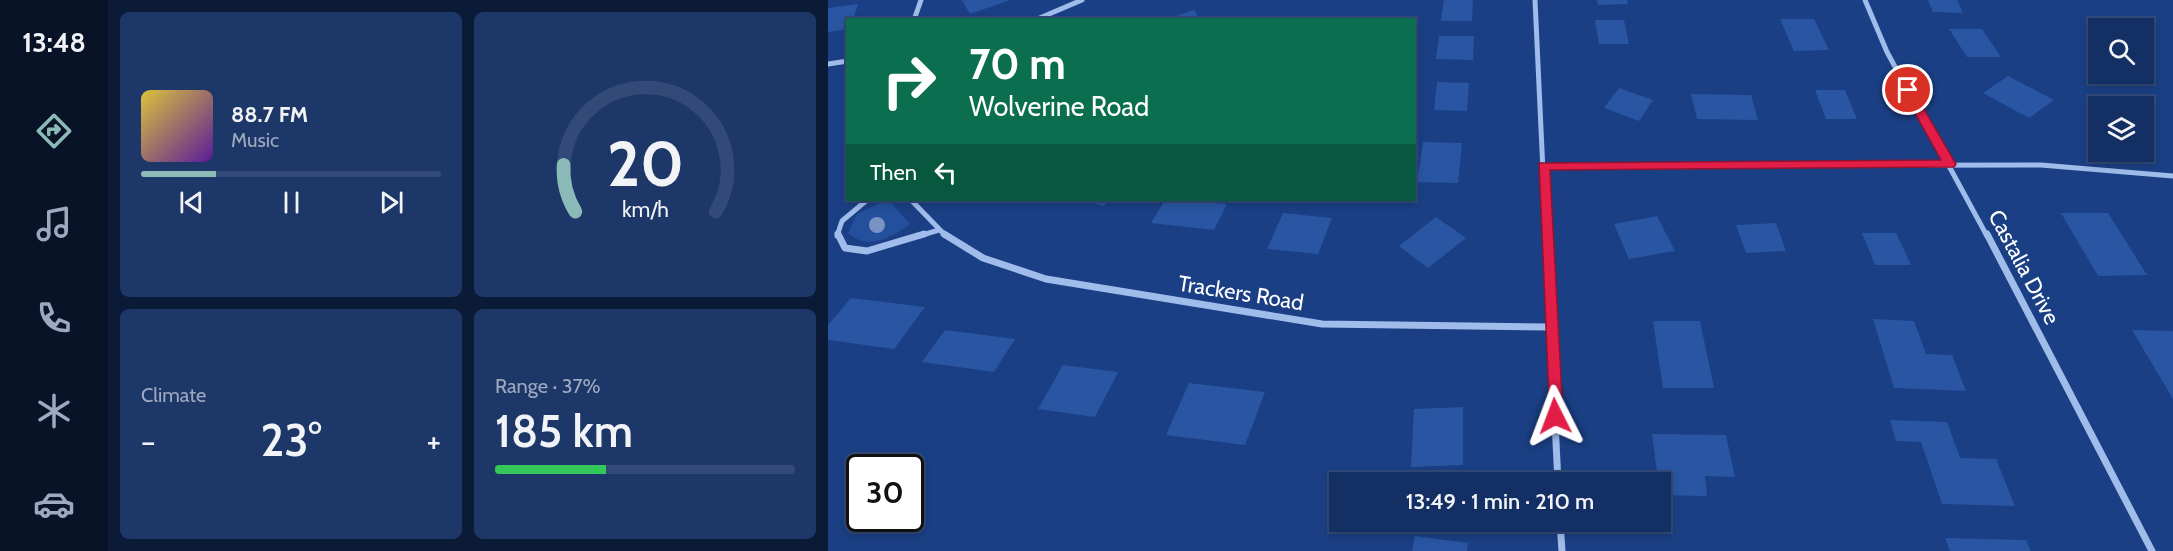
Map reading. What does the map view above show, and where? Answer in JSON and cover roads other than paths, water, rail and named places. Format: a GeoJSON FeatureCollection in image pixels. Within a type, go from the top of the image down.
{"type":"FeatureCollection","features":[{"type":"Feature","properties":{"kind":"street"},"geometry":{"type":"LineString","coordinates":[[915,18],[921,0]]}},
{"type":"Feature","properties":{"kind":"street"},"geometry":{"type":"LineString","coordinates":[[1040,18],[1082,0]]}},
{"type":"Feature","properties":{"kind":"street"},"geometry":{"type":"LineString","coordinates":[[1535,0],[1558,472]]}},
{"type":"Feature","properties":{"kind":"street","name":"Castalia Drive"},"geometry":{"type":"LineString","coordinates":[[1865,0],[1887,52],[1950,164],[2152,551]]}},
{"type":"Feature","properties":{"kind":"street"},"geometry":{"type":"LineString","coordinates":[[828,64],[846,61]]}},
{"type":"Feature","properties":{"kind":"street"},"geometry":{"type":"LineString","coordinates":[[1543,166],[2041,165],[2173,176]]}},
{"type":"Feature","properties":{"kind":"street"},"geometry":{"type":"LineString","coordinates":[[866,201],[842,220],[837,237],[845,248],[867,250],[939,230]]}},
{"type":"Feature","properties":{"kind":"street","name":"Trackers Road"},"geometry":{"type":"LineString","coordinates":[[912,201],[939,230],[983,258],[1046,279],[1322,324],[1390,327],[1551,327]]}},
{"type":"Feature","properties":{"kind":"street"},"geometry":{"type":"LineString","coordinates":[[1561,532],[1562,551]]}}]}
